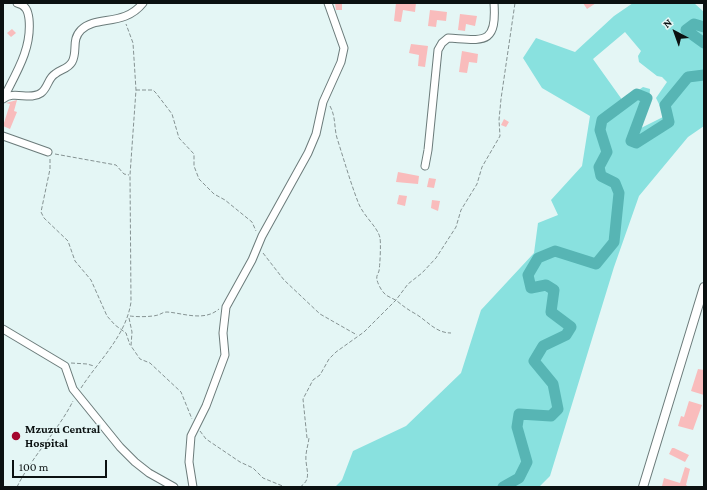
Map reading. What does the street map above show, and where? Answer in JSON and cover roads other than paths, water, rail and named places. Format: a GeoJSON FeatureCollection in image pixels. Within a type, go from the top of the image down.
{"type":"FeatureCollection","features":[{"type":"Feature","properties":{"kind":"street"},"geometry":{"type":"LineString","coordinates":[[3,99],[29,43],[28,10],[24,5],[18,3]]}},
{"type":"Feature","properties":{"kind":"street"},"geometry":{"type":"LineString","coordinates":[[3,99],[9,95],[35,96],[40,94],[54,74],[63,70],[72,62],[75,54],[75,41],[82,30],[88,25],[124,18],[144,3]]}},
{"type":"Feature","properties":{"kind":"street"},"geometry":{"type":"LineString","coordinates":[[193,487],[189,457],[191,436],[206,406],[225,355],[223,333],[226,307],[308,153],[326,96],[337,74],[344,48],[328,3]]}},
{"type":"Feature","properties":{"kind":"street"},"geometry":{"type":"LineString","coordinates":[[425,166],[438,50],[442,43],[448,38],[480,40],[488,36],[492,30],[495,18],[494,3]]}},
{"type":"Feature","properties":{"kind":"street"},"geometry":{"type":"LineString","coordinates":[[3,136],[48,152]]}},
{"type":"Feature","properties":{"kind":"street"},"geometry":{"type":"LineString","coordinates":[[643,487],[704,287]]}},
{"type":"Feature","properties":{"kind":"street"},"geometry":{"type":"LineString","coordinates":[[3,329],[65,366],[70,383],[76,394],[135,462],[149,473],[174,487]]}},
{"type":"Feature","properties":{"kind":"waterway"},"geometry":{"type":"LineString","coordinates":[[704,27],[694,24],[686,30],[704,43]]}},
{"type":"Feature","properties":{"kind":"waterway"},"geometry":{"type":"LineString","coordinates":[[503,487],[519,478],[527,462],[517,427],[519,414],[551,416],[558,409],[553,384],[534,361],[543,346],[566,335],[571,327],[551,312],[554,290],[546,285],[531,288],[528,275],[538,258],[555,251],[596,264],[614,242],[619,193],[615,183],[601,176],[599,167],[607,152],[600,130],[602,120],[637,94],[647,98],[631,141],[636,143],[669,122],[665,105],[688,77],[704,75]]}},
{"type":"Feature","properties":{"kind":"place","name":"Mzuzu Central Hospital"},"geometry":{"type":"Point","coordinates":[16,436]}}]}
